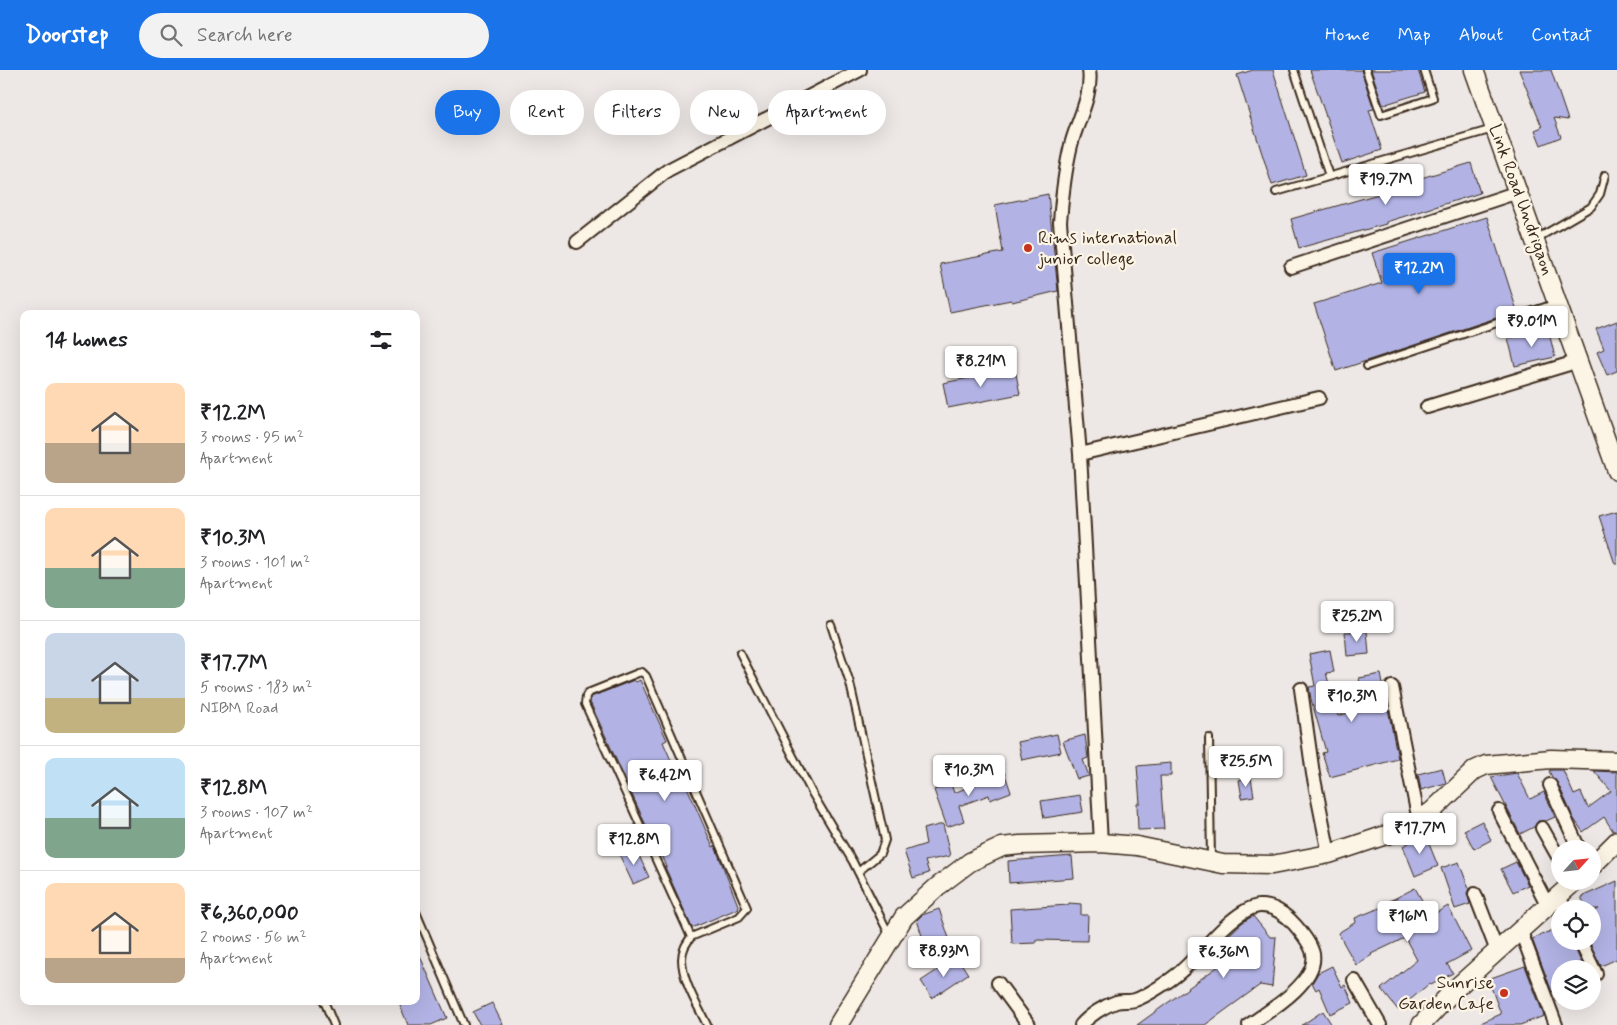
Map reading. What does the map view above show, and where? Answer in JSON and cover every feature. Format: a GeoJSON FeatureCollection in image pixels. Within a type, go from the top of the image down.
{"type":"FeatureCollection","features":[{"type":"Feature","properties":{"kind":"street"},"geometry":{"type":"LineString","coordinates":[[577,242],[668,170],[860,70]]}},
{"type":"Feature","properties":{"kind":"street"},"geometry":{"type":"LineString","coordinates":[[1089,70],[1091,79],[1071,145],[1060,222],[1080,454],[1101,843]]}},
{"type":"Feature","properties":{"kind":"street","name":"Link Road Undrigaon"},"geometry":{"type":"LineString","coordinates":[[1474,70],[1617,471]]}},
{"type":"Feature","properties":{"kind":"street"},"geometry":{"type":"LineString","coordinates":[[1291,267],[1518,192]]}},
{"type":"Feature","properties":{"kind":"street"},"geometry":{"type":"LineString","coordinates":[[1427,407],[1579,361]]}},
{"type":"Feature","properties":{"kind":"street"},"geometry":{"type":"LineString","coordinates":[[1080,454],[1319,398]]}},
{"type":"Feature","properties":{"kind":"street"},"geometry":{"type":"LineString","coordinates":[[1392,686],[1419,821]]}},
{"type":"Feature","properties":{"kind":"street"},"geometry":{"type":"LineString","coordinates":[[1301,689],[1313,774],[1329,854]]}},
{"type":"Feature","properties":{"kind":"street"},"geometry":{"type":"LineString","coordinates":[[838,1025],[890,937],[915,906],[970,862],[988,852],[1020,844],[1101,843],[1137,846],[1239,866],[1265,866],[1329,854],[1369,842],[1419,821],[1475,770],[1486,765],[1551,759],[1617,761]]}},
{"type":"Feature","properties":{"kind":"street"},"geometry":{"type":"LineString","coordinates":[[1550,785],[1574,840]]}},
{"type":"Feature","properties":{"kind":"street"},"geometry":{"type":"LineString","coordinates":[[1499,812],[1556,900]]}},
{"type":"Feature","properties":{"kind":"street"},"geometry":{"type":"LineString","coordinates":[[1542,828],[1551,844]]}},
{"type":"Feature","properties":{"kind":"street"},"geometry":{"type":"LineString","coordinates":[[1601,857],[1617,841]]}},
{"type":"Feature","properties":{"kind":"street"},"geometry":{"type":"LineString","coordinates":[[1560,900],[1568,890]]}},
{"type":"Feature","properties":{"kind":"street"},"geometry":{"type":"LineString","coordinates":[[1475,894],[1497,951]]}},
{"type":"Feature","properties":{"kind":"street"},"geometry":{"type":"LineString","coordinates":[[1082,1025],[1099,1010],[1117,1002],[1135,1000],[1181,971],[1212,938],[1246,911],[1259,906],[1285,914],[1309,944],[1313,954],[1311,966],[1304,980],[1286,998],[1250,1025]]}},
{"type":"Feature","properties":{"kind":"street"},"geometry":{"type":"LineString","coordinates":[[1421,1025],[1454,990],[1520,929],[1551,908]]}},
{"type":"Feature","properties":{"kind":"street"},"geometry":{"type":"LineString","coordinates":[[1520,929],[1556,1025]]}},
{"type":"Feature","properties":{"kind":"street"},"geometry":{"type":"LineString","coordinates":[[1354,980],[1380,1025]]}},
{"type":"Feature","properties":{"kind":"street"},"geometry":{"type":"LineString","coordinates":[[998,983],[1029,1025]]}},
{"type":"Feature","properties":{"kind":"lane"},"geometry":{"type":"LineString","coordinates":[[1294,70],[1329,176]]}},
{"type":"Feature","properties":{"kind":"lane"},"geometry":{"type":"LineString","coordinates":[[1366,70],[1381,115],[1433,98],[1424,70]]}},
{"type":"Feature","properties":{"kind":"lane"},"geometry":{"type":"LineString","coordinates":[[1276,192],[1495,128]]}},
{"type":"Feature","properties":{"kind":"lane"},"geometry":{"type":"LineString","coordinates":[[1535,240],[1591,207],[1600,194],[1605,175]]}},
{"type":"Feature","properties":{"kind":"lane"},"geometry":{"type":"LineString","coordinates":[[1368,366],[1558,302]]}},
{"type":"Feature","properties":{"kind":"lane"},"geometry":{"type":"LineString","coordinates":[[831,625],[850,682],[885,840],[880,854],[858,872]]}},
{"type":"Feature","properties":{"kind":"lane"},"geometry":{"type":"LineString","coordinates":[[740,653],[812,793],[858,872],[890,937]]}},
{"type":"Feature","properties":{"kind":"lane"},"geometry":{"type":"LineString","coordinates":[[691,937],[585,704],[588,693],[642,672],[646,676],[747,908],[739,917],[691,937],[684,948],[681,958],[683,968],[707,1025]]}},
{"type":"Feature","properties":{"kind":"lane"},"geometry":{"type":"LineString","coordinates":[[1209,738],[1211,862]]}},
{"type":"Feature","properties":{"kind":"lane"},"geometry":{"type":"LineString","coordinates":[[420,921],[464,1025]]}},
{"type":"Feature","properties":{"kind":"lane"},"geometry":{"type":"LineString","coordinates":[[326,1005],[334,1025]]}},
{"type":"Feature","properties":{"kind":"building"},"geometry":{"type":"Polygon","coordinates":[[[1253,70],[1273,70],[1306,175],[1272,185],[1237,75],[1253,70]]]}},
{"type":"Feature","properties":{"kind":"building"},"geometry":{"type":"Polygon","coordinates":[[[1310,70],[1361,70],[1374,109],[1369,110],[1382,150],[1342,163],[1310,70]]]}},
{"type":"Feature","properties":{"kind":"building"},"geometry":{"type":"Polygon","coordinates":[[[1371,70],[1418,70],[1425,92],[1383,105],[1371,70]]]}},
{"type":"Feature","properties":{"kind":"building"},"geometry":{"type":"Polygon","coordinates":[[[1519,70],[1551,70],[1568,120],[1554,118],[1561,137],[1541,145],[1535,130],[1542,127],[1519,70]]]}},
{"type":"Feature","properties":{"kind":"building"},"geometry":{"type":"Polygon","coordinates":[[[1471,163],[1480,193],[1386,222],[1386,224],[1299,248],[1291,219],[1382,193],[1381,190],[1471,163]]]}},
{"type":"Feature","properties":{"kind":"building","name":"Rims international junior college"},"geometry":{"type":"Polygon","coordinates":[[[1048,194],[1058,291],[1012,302],[1011,300],[950,312],[940,264],[1003,252],[995,205],[1048,194]]]}},
{"type":"Feature","properties":{"kind":"building"},"geometry":{"type":"Polygon","coordinates":[[[1487,217],[1517,311],[1336,371],[1314,304],[1382,283],[1372,253],[1487,217]]]}},
{"type":"Feature","properties":{"kind":"building"},"geometry":{"type":"Polygon","coordinates":[[[1617,321],[1617,371],[1607,375],[1597,352],[1604,349],[1596,329],[1617,321]]]}},
{"type":"Feature","properties":{"kind":"building"},"geometry":{"type":"Polygon","coordinates":[[[1548,329],[1555,357],[1515,366],[1508,338],[1548,329]]]}},
{"type":"Feature","properties":{"kind":"building"},"geometry":{"type":"Polygon","coordinates":[[[1015,369],[1020,394],[948,408],[943,383],[1015,369]]]}},
{"type":"Feature","properties":{"kind":"building"},"geometry":{"type":"Polygon","coordinates":[[[1617,511],[1617,564],[1615,564],[1599,516],[1617,511]]]}},
{"type":"Feature","properties":{"kind":"building"},"geometry":{"type":"Polygon","coordinates":[[[1367,631],[1369,654],[1347,656],[1345,632],[1367,631]]]}},
{"type":"Feature","properties":{"kind":"building"},"geometry":{"type":"Polygon","coordinates":[[[1330,650],[1334,672],[1326,673],[1338,716],[1365,708],[1359,678],[1381,674],[1398,759],[1330,777],[1322,753],[1326,752],[1311,699],[1309,687],[1315,686],[1309,654],[1330,650]]]}},
{"type":"Feature","properties":{"kind":"building"},"geometry":{"type":"Polygon","coordinates":[[[634,680],[636,682],[640,680],[667,740],[663,742],[677,774],[681,773],[713,847],[715,846],[739,908],[692,928],[665,867],[667,867],[652,831],[649,832],[590,702],[591,697],[634,680]]]}},
{"type":"Feature","properties":{"kind":"building"},"geometry":{"type":"Polygon","coordinates":[[[1057,734],[1061,752],[1022,760],[1018,742],[1057,734]]]}},
{"type":"Feature","properties":{"kind":"building"},"geometry":{"type":"Polygon","coordinates":[[[1085,735],[1088,758],[1083,760],[1089,776],[1077,779],[1063,741],[1085,735]]]}},
{"type":"Feature","properties":{"kind":"building"},"geometry":{"type":"Polygon","coordinates":[[[1171,763],[1171,776],[1160,776],[1164,829],[1138,830],[1137,803],[1140,803],[1137,766],[1171,763]]]}},
{"type":"Feature","properties":{"kind":"building"},"geometry":{"type":"Polygon","coordinates":[[[1442,768],[1446,783],[1421,790],[1418,774],[1442,768]]]}},
{"type":"Feature","properties":{"kind":"building"},"geometry":{"type":"Polygon","coordinates":[[[1563,770],[1574,795],[1581,792],[1588,808],[1611,791],[1594,771],[1617,772],[1617,831],[1613,831],[1604,817],[1583,832],[1574,819],[1557,782],[1549,771],[1563,770]]]}},
{"type":"Feature","properties":{"kind":"building"},"geometry":{"type":"Polygon","coordinates":[[[1004,772],[1011,792],[990,800],[989,795],[959,806],[964,821],[947,827],[934,790],[951,784],[954,793],[1004,772]]]}},
{"type":"Feature","properties":{"kind":"building"},"geometry":{"type":"Polygon","coordinates":[[[1517,773],[1530,799],[1544,792],[1555,817],[1546,821],[1538,821],[1534,827],[1520,834],[1491,777],[1517,773]]]}},
{"type":"Feature","properties":{"kind":"building"},"geometry":{"type":"Polygon","coordinates":[[[1251,778],[1254,796],[1242,798],[1239,780],[1251,778]]]}},
{"type":"Feature","properties":{"kind":"building"},"geometry":{"type":"Polygon","coordinates":[[[1080,795],[1083,812],[1044,818],[1041,801],[1080,795]]]}},
{"type":"Feature","properties":{"kind":"building"},"geometry":{"type":"Polygon","coordinates":[[[1482,821],[1491,840],[1474,849],[1464,830],[1482,821]]]}},
{"type":"Feature","properties":{"kind":"building"},"geometry":{"type":"Polygon","coordinates":[[[943,824],[950,856],[925,861],[929,873],[913,878],[904,851],[926,844],[923,829],[943,824]]]}},
{"type":"Feature","properties":{"kind":"building"},"geometry":{"type":"Polygon","coordinates":[[[1425,834],[1438,866],[1415,876],[1403,846],[1425,834]]]}},
{"type":"Feature","properties":{"kind":"building"},"geometry":{"type":"Polygon","coordinates":[[[635,847],[649,877],[633,884],[619,854],[635,847]]]}},
{"type":"Feature","properties":{"kind":"building"},"geometry":{"type":"Polygon","coordinates":[[[1072,856],[1074,878],[1009,883],[1008,861],[1072,856]]]}},
{"type":"Feature","properties":{"kind":"building"},"geometry":{"type":"Polygon","coordinates":[[[1459,862],[1469,889],[1467,893],[1470,904],[1455,909],[1441,868],[1459,862]]]}},
{"type":"Feature","properties":{"kind":"building"},"geometry":{"type":"Polygon","coordinates":[[[1516,862],[1528,885],[1513,892],[1501,869],[1516,862]]]}},
{"type":"Feature","properties":{"kind":"building"},"geometry":{"type":"Polygon","coordinates":[[[1617,881],[1617,959],[1601,966],[1601,960],[1598,960],[1593,950],[1601,950],[1601,900],[1582,900],[1581,897],[1601,890],[1601,888],[1617,881]]]}},
{"type":"Feature","properties":{"kind":"building"},"geometry":{"type":"Polygon","coordinates":[[[1415,888],[1431,916],[1448,906],[1471,951],[1447,964],[1453,973],[1431,985],[1430,983],[1398,1010],[1381,989],[1417,960],[1405,938],[1371,954],[1356,965],[1338,933],[1356,922],[1355,918],[1387,905],[1386,903],[1415,888]]]}},
{"type":"Feature","properties":{"kind":"building"},"geometry":{"type":"Polygon","coordinates":[[[1069,903],[1081,904],[1081,915],[1088,915],[1087,941],[1036,940],[1036,943],[1012,944],[1010,909],[1068,905],[1069,903]]]}},
{"type":"Feature","properties":{"kind":"building"},"geometry":{"type":"Polygon","coordinates":[[[939,909],[950,941],[926,949],[917,920],[922,915],[939,909]]]}},
{"type":"Feature","properties":{"kind":"building"},"geometry":{"type":"Polygon","coordinates":[[[1253,916],[1270,937],[1276,937],[1272,987],[1260,985],[1205,1025],[1137,1025],[1220,965],[1217,961],[1228,952],[1221,942],[1243,922],[1253,916]]]}},
{"type":"Feature","properties":{"kind":"building"},"geometry":{"type":"Polygon","coordinates":[[[1551,931],[1551,950],[1576,950],[1580,960],[1551,960],[1551,989],[1532,939],[1551,931]]]}},
{"type":"Feature","properties":{"kind":"building"},"geometry":{"type":"Polygon","coordinates":[[[420,956],[447,1018],[431,1025],[408,1025],[400,1005],[420,1005],[420,956]]]}},
{"type":"Feature","properties":{"kind":"building"},"geometry":{"type":"Polygon","coordinates":[[[957,957],[968,974],[932,998],[921,981],[957,957]]]}},
{"type":"Feature","properties":{"kind":"building"},"geometry":{"type":"Polygon","coordinates":[[[1332,966],[1342,987],[1345,985],[1353,1003],[1330,1014],[1319,988],[1316,990],[1312,983],[1318,973],[1332,966]]]}},
{"type":"Feature","properties":{"kind":"building"},"geometry":{"type":"Polygon","coordinates":[[[1525,966],[1544,1016],[1520,1025],[1476,1025],[1501,1014],[1488,979],[1525,966]]]}},
{"type":"Feature","properties":{"kind":"building"},"geometry":{"type":"Polygon","coordinates":[[[492,1003],[503,1025],[480,1025],[473,1012],[492,1003]]]}},
{"type":"Feature","properties":{"kind":"building"},"geometry":{"type":"Polygon","coordinates":[[[1323,1011],[1332,1025],[1302,1025],[1323,1011]]]}},
{"type":"Feature","properties":{"kind":"place","name":"Rims international junior college"},"geometry":{"type":"Point","coordinates":[1028,248]}},
{"type":"Feature","properties":{"kind":"place","name":"Sunrise Garden Cafe"},"geometry":{"type":"Point","coordinates":[1504,993]}}]}
